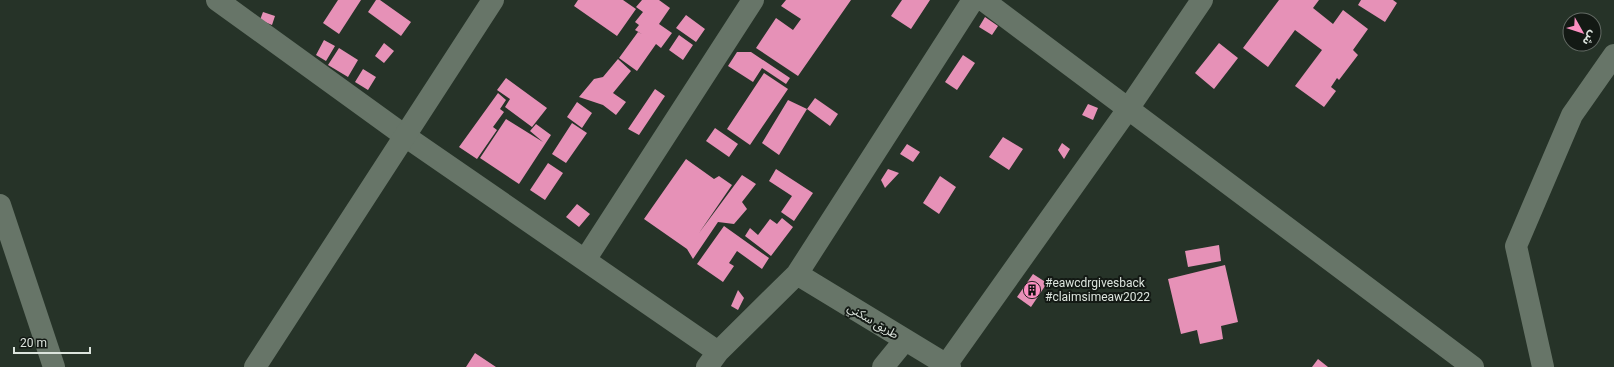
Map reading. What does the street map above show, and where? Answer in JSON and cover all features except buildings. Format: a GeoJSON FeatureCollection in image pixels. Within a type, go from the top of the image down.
{"type":"FeatureCollection","features":[{"type":"Feature","properties":{"kind":"street"},"geometry":{"type":"LineString","coordinates":[[217,0],[405,136],[585,260],[712,359],[797,274],[973,0]]}},
{"type":"Feature","properties":{"kind":"street"},"geometry":{"type":"LineString","coordinates":[[255,367],[493,0]]}},
{"type":"Feature","properties":{"kind":"street"},"geometry":{"type":"LineString","coordinates":[[585,260],[753,0]]}},
{"type":"Feature","properties":{"kind":"street"},"geometry":{"type":"LineString","coordinates":[[983,0],[1473,367]]}},
{"type":"Feature","properties":{"kind":"street"},"geometry":{"type":"LineString","coordinates":[[948,366],[1128,109],[1202,0]]}},
{"type":"Feature","properties":{"kind":"street"},"geometry":{"type":"LineString","coordinates":[[1543,367],[1516,246],[1572,115],[1614,55]]}},
{"type":"Feature","properties":{"kind":"street"},"geometry":{"type":"LineString","coordinates":[[0,205],[54,367]]}},
{"type":"Feature","properties":{"kind":"street","name":"طريق سكني"},"geometry":{"type":"LineString","coordinates":[[797,274],[948,366]]}},
{"type":"Feature","properties":{"kind":"street"},"geometry":{"type":"LineString","coordinates":[[883,367],[905,340]]}},
{"type":"Feature","properties":{"kind":"street"},"geometry":{"type":"LineString","coordinates":[[1438,341],[1450,367]]}},
{"type":"Feature","properties":{"kind":"place","name":"#eawcdrgivesback #claimsimeaw2022"},"geometry":{"type":"Point","coordinates":[1032,290]}}]}
